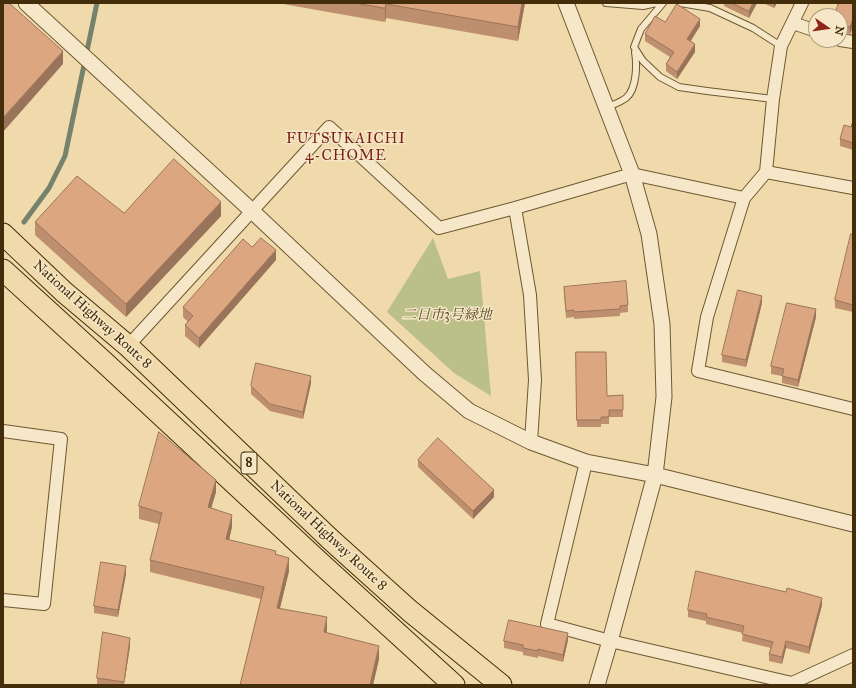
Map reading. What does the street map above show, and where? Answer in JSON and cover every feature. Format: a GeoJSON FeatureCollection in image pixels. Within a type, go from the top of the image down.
{"type":"FeatureCollection","features":[{"type":"Feature","properties":{"kind":"highway","name":"National Highway Route 8"},"geometry":{"type":"LineString","coordinates":[[3,234],[64,292],[128,346],[330,540],[410,611],[502,685]]}},
{"type":"Feature","properties":{"kind":"highway","name":"National Highway Route 8"},"geometry":{"type":"LineString","coordinates":[[3,270],[105,362],[318,561],[454,685]]}},
{"type":"Feature","properties":{"kind":"street"},"geometry":{"type":"LineString","coordinates":[[26,3],[252,211],[424,373],[469,411],[531,442],[586,462],[655,475],[853,524]]}},
{"type":"Feature","properties":{"kind":"street"},"geometry":{"type":"LineString","coordinates":[[566,3],[632,174],[649,234],[662,324],[664,397],[655,475],[597,685]]}},
{"type":"Feature","properties":{"kind":"street"},"geometry":{"type":"LineString","coordinates":[[802,3],[781,46],[773,99],[766,172],[744,198],[707,317],[698,371],[853,409]]}},
{"type":"Feature","properties":{"kind":"street"},"geometry":{"type":"LineString","coordinates":[[793,23],[808,28]]}},
{"type":"Feature","properties":{"kind":"street"},"geometry":{"type":"LineString","coordinates":[[128,346],[329,127],[439,228],[515,208],[632,174],[744,198]]}},
{"type":"Feature","properties":{"kind":"street"},"geometry":{"type":"LineString","coordinates":[[766,172],[853,188]]}},
{"type":"Feature","properties":{"kind":"street"},"geometry":{"type":"LineString","coordinates":[[515,208],[530,295],[535,380],[531,442]]}},
{"type":"Feature","properties":{"kind":"street"},"geometry":{"type":"LineString","coordinates":[[3,431],[61,439],[44,604],[3,600]]}},
{"type":"Feature","properties":{"kind":"street"},"geometry":{"type":"LineString","coordinates":[[586,462],[547,624],[610,641],[792,683],[853,655]]}},
{"type":"Feature","properties":{"kind":"lane"},"geometry":{"type":"LineString","coordinates":[[606,3],[643,6],[657,3]]}},
{"type":"Feature","properties":{"kind":"lane"},"geometry":{"type":"LineString","coordinates":[[606,108],[627,97],[633,87],[637,65],[634,47],[641,29],[663,3]]}},
{"type":"Feature","properties":{"kind":"lane"},"geometry":{"type":"LineString","coordinates":[[680,3],[710,8],[753,28],[781,46]]}},
{"type":"Feature","properties":{"kind":"lane"},"geometry":{"type":"LineString","coordinates":[[635,48],[643,61],[660,76],[679,87],[707,92],[773,99]]}},
{"type":"Feature","properties":{"kind":"green space","name":"二日市3号緑地"},"geometry":{"type":"Polygon","coordinates":[[[433,238],[448,279],[480,271],[491,396],[454,373],[387,312],[433,238]]]}},
{"type":"Feature","properties":{"kind":"building"},"geometry":{"type":"Polygon","coordinates":[[[3,3],[9,3],[63,51],[3,118],[3,3]]]}},
{"type":"Feature","properties":{"kind":"building"},"geometry":{"type":"Polygon","coordinates":[[[355,3],[522,3],[518,27],[386,4],[385,8],[355,3]]]}},
{"type":"Feature","properties":{"kind":"building"},"geometry":{"type":"Polygon","coordinates":[[[732,3],[753,3],[749,11],[732,3]]]}},
{"type":"Feature","properties":{"kind":"building"},"geometry":{"type":"Polygon","coordinates":[[[839,3],[853,3],[853,19],[850,27],[848,26],[848,8],[837,8],[839,3]]]}},
{"type":"Feature","properties":{"kind":"building"},"geometry":{"type":"Polygon","coordinates":[[[677,4],[700,19],[687,39],[695,44],[677,72],[666,64],[674,52],[645,34],[655,16],[665,22],[677,4]]]}},
{"type":"Feature","properties":{"kind":"building"},"geometry":{"type":"Polygon","coordinates":[[[852,124],[853,143],[840,139],[844,125],[851,127],[852,124]]]}},
{"type":"Feature","properties":{"kind":"building"},"geometry":{"type":"Polygon","coordinates":[[[174,159],[221,202],[126,304],[35,222],[77,176],[124,213],[174,159]]]}},
{"type":"Feature","properties":{"kind":"building"},"geometry":{"type":"Polygon","coordinates":[[[851,234],[853,234],[853,305],[835,300],[851,234]]]}},
{"type":"Feature","properties":{"kind":"building"},"geometry":{"type":"Polygon","coordinates":[[[261,238],[276,250],[199,338],[185,325],[193,316],[183,307],[243,239],[252,247],[261,238]]]}},
{"type":"Feature","properties":{"kind":"building"},"geometry":{"type":"Polygon","coordinates":[[[626,281],[628,305],[620,306],[620,309],[574,312],[574,310],[566,311],[564,287],[626,281]]]}},
{"type":"Feature","properties":{"kind":"building"},"geometry":{"type":"Polygon","coordinates":[[[738,290],[762,296],[746,360],[722,355],[738,290]]]}},
{"type":"Feature","properties":{"kind":"building"},"geometry":{"type":"Polygon","coordinates":[[[787,303],[816,309],[798,380],[782,376],[784,369],[771,366],[787,303]]]}},
{"type":"Feature","properties":{"kind":"building"},"geometry":{"type":"Polygon","coordinates":[[[576,352],[606,352],[607,396],[623,395],[623,410],[609,410],[609,417],[601,417],[601,420],[577,420],[576,352]]]}},
{"type":"Feature","properties":{"kind":"building"},"geometry":{"type":"Polygon","coordinates":[[[256,363],[311,376],[303,412],[270,404],[251,386],[256,363]]]}},
{"type":"Feature","properties":{"kind":"building"},"geometry":{"type":"Polygon","coordinates":[[[159,432],[216,480],[208,507],[232,515],[226,539],[276,551],[275,554],[289,558],[277,608],[327,617],[324,632],[379,646],[370,685],[240,685],[264,587],[150,560],[162,513],[139,506],[159,432]]]}},
{"type":"Feature","properties":{"kind":"building"},"geometry":{"type":"Polygon","coordinates":[[[438,438],[494,490],[473,511],[418,460],[438,438]]]}},
{"type":"Feature","properties":{"kind":"building"},"geometry":{"type":"Polygon","coordinates":[[[101,562],[126,566],[118,610],[94,606],[101,562]]]}},
{"type":"Feature","properties":{"kind":"building"},"geometry":{"type":"Polygon","coordinates":[[[696,571],[786,592],[787,588],[822,598],[809,647],[786,641],[782,657],[769,654],[773,642],[742,634],[744,626],[706,617],[707,614],[688,610],[696,571]]]}},
{"type":"Feature","properties":{"kind":"building"},"geometry":{"type":"Polygon","coordinates":[[[509,620],[568,633],[563,655],[538,649],[538,651],[523,648],[523,645],[504,641],[509,620]]]}},
{"type":"Feature","properties":{"kind":"building"},"geometry":{"type":"Polygon","coordinates":[[[103,632],[130,638],[124,682],[97,678],[103,632]]]}},
{"type":"Feature","properties":{"kind":"waterway"},"geometry":{"type":"LineString","coordinates":[[24,222],[49,188],[65,156],[97,3]]}},
{"type":"Feature","properties":{"kind":"district","name":"FUTSUKAICHI 4-CHOME"},"geometry":{"type":"Point","coordinates":[346,148]}}]}
